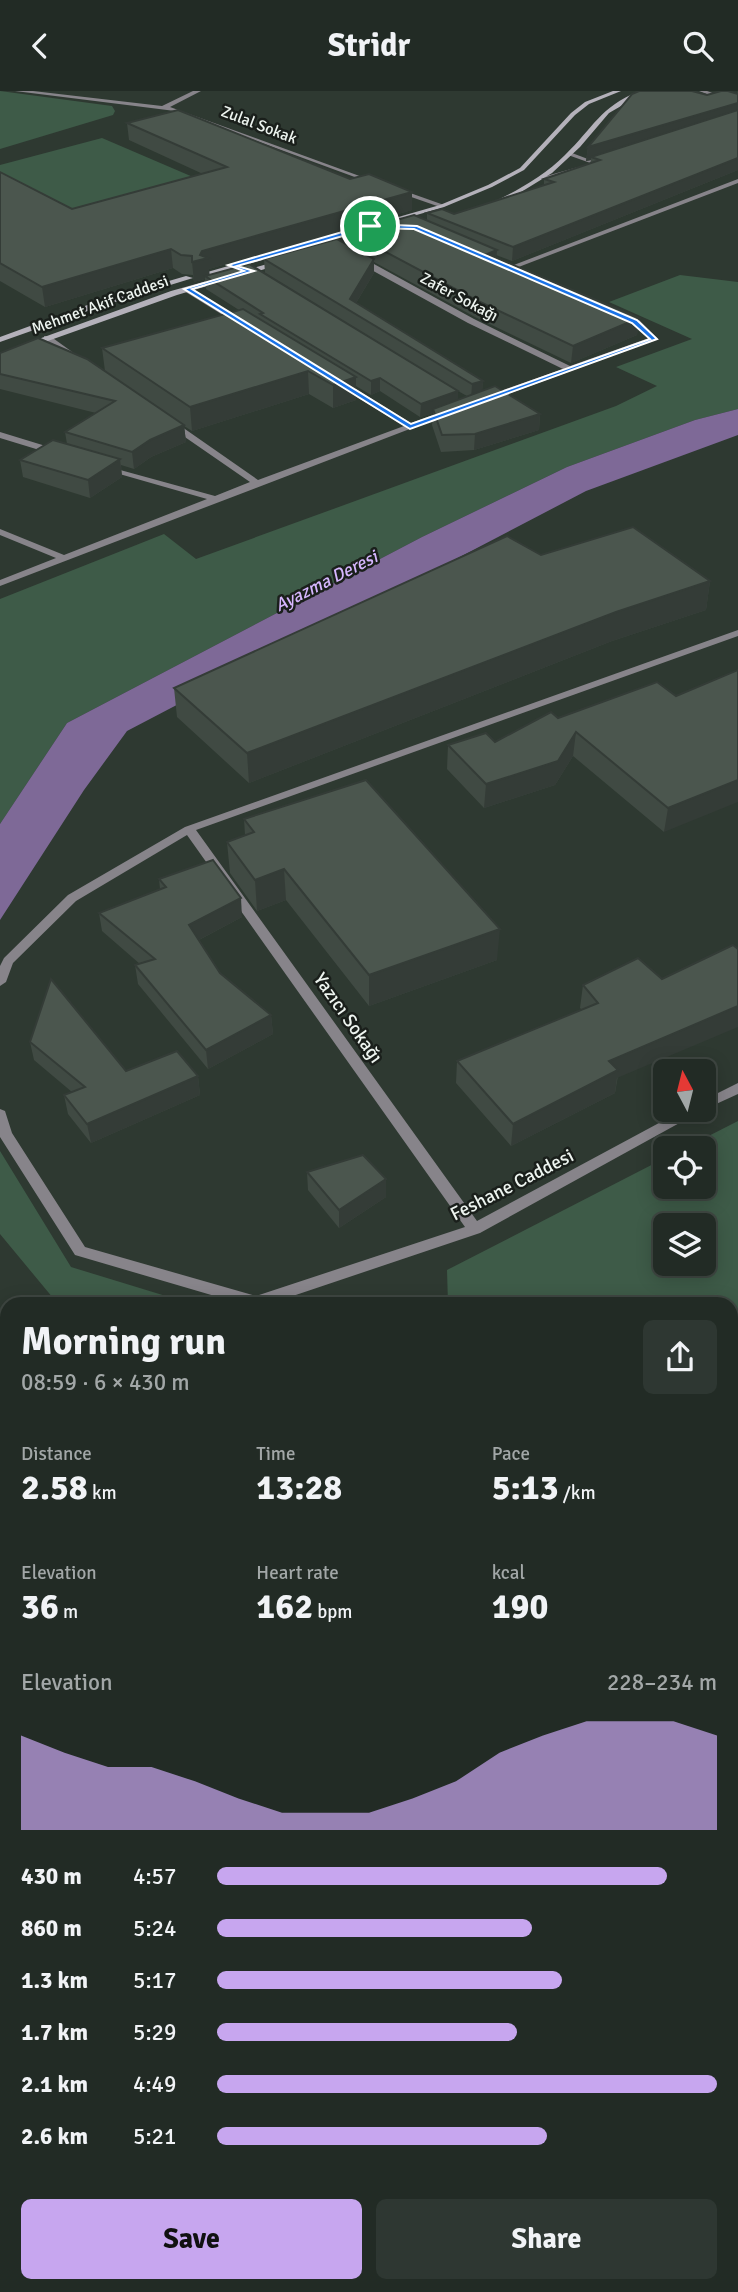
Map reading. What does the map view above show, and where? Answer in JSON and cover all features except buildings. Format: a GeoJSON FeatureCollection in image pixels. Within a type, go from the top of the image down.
{"type":"FeatureCollection","features":[{"type":"Feature","properties":{"kind":"main road","name":"Mehmet Akif Caddesi"},"geometry":{"type":"LineString","coordinates":[[0,340],[96,305],[442,206],[522,169],[573,114],[603,96],[618,91]]}},
{"type":"Feature","properties":{"kind":"main road"},"geometry":{"type":"LineString","coordinates":[[478,209],[545,177],[570,154],[599,115],[619,100],[644,91]]}},
{"type":"Feature","properties":{"kind":"main road"},"geometry":{"type":"LineString","coordinates":[[603,96],[619,100]]}},
{"type":"Feature","properties":{"kind":"main road"},"geometry":{"type":"LineString","coordinates":[[370,226],[404,227]]}},
{"type":"Feature","properties":{"kind":"main road","name":"Mehmet Akif Caddesi"},"geometry":{"type":"LineString","coordinates":[[0,356],[187,289],[288,261]]}},
{"type":"Feature","properties":{"kind":"main road","name":"Mehmet Akif Caddesi"},"geometry":{"type":"LineString","coordinates":[[230,267],[251,271]]}},
{"type":"Feature","properties":{"kind":"street","name":"Zulal Sokak"},"geometry":{"type":"LineString","coordinates":[[18,91],[186,111],[442,206]]}},
{"type":"Feature","properties":{"kind":"street"},"geometry":{"type":"LineString","coordinates":[[164,107],[198,91]]}},
{"type":"Feature","properties":{"kind":"street"},"geometry":{"type":"LineString","coordinates":[[702,91],[738,104]]}},
{"type":"Feature","properties":{"kind":"street"},"geometry":{"type":"LineString","coordinates":[[570,154],[598,164]]}},
{"type":"Feature","properties":{"kind":"street"},"geometry":{"type":"LineString","coordinates":[[545,177],[611,160]]}},
{"type":"Feature","properties":{"kind":"street"},"geometry":{"type":"LineString","coordinates":[[510,268],[738,181]]}},
{"type":"Feature","properties":{"kind":"street","name":"Zafer Sokağı"},"geometry":{"type":"LineString","coordinates":[[349,254],[471,321],[570,369]]}},
{"type":"Feature","properties":{"kind":"street"},"geometry":{"type":"LineString","coordinates":[[498,263],[535,279]]}},
{"type":"Feature","properties":{"kind":"street"},"geometry":{"type":"LineString","coordinates":[[251,271],[262,278]]}},
{"type":"Feature","properties":{"kind":"street"},"geometry":{"type":"LineString","coordinates":[[187,289],[246,325]]}},
{"type":"Feature","properties":{"kind":"street"},"geometry":{"type":"LineString","coordinates":[[481,401],[654,339],[635,321],[610,311]]}},
{"type":"Feature","properties":{"kind":"street"},"geometry":{"type":"LineString","coordinates":[[47,338],[92,368]]}},
{"type":"Feature","properties":{"kind":"street"},"geometry":{"type":"LineString","coordinates":[[328,376],[410,426]]}},
{"type":"Feature","properties":{"kind":"street"},"geometry":{"type":"LineString","coordinates":[[0,583],[257,483],[458,409]]}},
{"type":"Feature","properties":{"kind":"street"},"geometry":{"type":"LineString","coordinates":[[158,414],[257,483]]}},
{"type":"Feature","properties":{"kind":"street"},"geometry":{"type":"LineString","coordinates":[[0,435],[64,454]]}},
{"type":"Feature","properties":{"kind":"street"},"geometry":{"type":"LineString","coordinates":[[89,462],[216,499]]}},
{"type":"Feature","properties":{"kind":"street"},"geometry":{"type":"LineString","coordinates":[[0,532],[66,559]]}},
{"type":"Feature","properties":{"kind":"street"},"geometry":{"type":"LineString","coordinates":[[0,982],[8,961],[72,898],[189,829],[738,633]]}},
{"type":"Feature","properties":{"kind":"street","name":"Yazıcı Sokağı"},"geometry":{"type":"LineString","coordinates":[[189,829],[475,1229]]}},
{"type":"Feature","properties":{"kind":"street"},"geometry":{"type":"LineString","coordinates":[[716,1100],[738,1088]]}},
{"type":"Feature","properties":{"kind":"street","name":"Feshane Caddesi"},"geometry":{"type":"LineString","coordinates":[[0,1114],[5,1134],[80,1251],[239,1297]]}},
{"type":"Feature","properties":{"kind":"street","name":"Feshane Caddesi"},"geometry":{"type":"LineString","coordinates":[[271,1297],[475,1229],[673,1122]]}},
{"type":"Feature","properties":{"kind":"green space"},"geometry":{"type":"Polygon","coordinates":[[[0,91],[112,106],[115,111],[113,115],[0,149],[0,91]]]}},
{"type":"Feature","properties":{"kind":"green space"},"geometry":{"type":"Polygon","coordinates":[[[102,138],[200,180],[75,216],[0,180],[0,165],[102,138]]]}},
{"type":"Feature","properties":{"kind":"green space"},"geometry":{"type":"Polygon","coordinates":[[[680,275],[738,282],[738,409],[695,420],[567,467],[422,537],[67,723],[0,824],[0,599],[164,534],[196,559],[616,406],[657,386],[616,367],[692,339],[609,302],[680,275]]]}},
{"type":"Feature","properties":{"kind":"green space"},"geometry":{"type":"Polygon","coordinates":[[[738,1121],[738,1297],[448,1297],[447,1270],[653,1164],[653,1199],[716,1199],[716,1136],[709,1136],[738,1121]]]}},
{"type":"Feature","properties":{"kind":"green space"},"geometry":{"type":"Polygon","coordinates":[[[0,1151],[71,1267],[169,1297],[52,1297],[0,1234],[0,1151]]]}},
{"type":"Feature","properties":{"kind":"shaded area"},"geometry":{"type":"Polygon","coordinates":[[[738,409],[738,435],[586,491],[127,731],[84,790],[0,920],[0,824],[67,723],[422,537],[567,467],[695,420],[738,409]]]}},
{"type":"Feature","properties":{"kind":"route"},"geometry":{"type":"LineString","coordinates":[[370,226],[415,227],[635,321],[654,339],[410,426],[187,289],[251,271],[230,267],[370,226]]}},
{"type":"Feature","properties":{"kind":"water label","name":"Ayazma Deresi"},"geometry":{"type":"Point","coordinates":[326,581]}}]}
